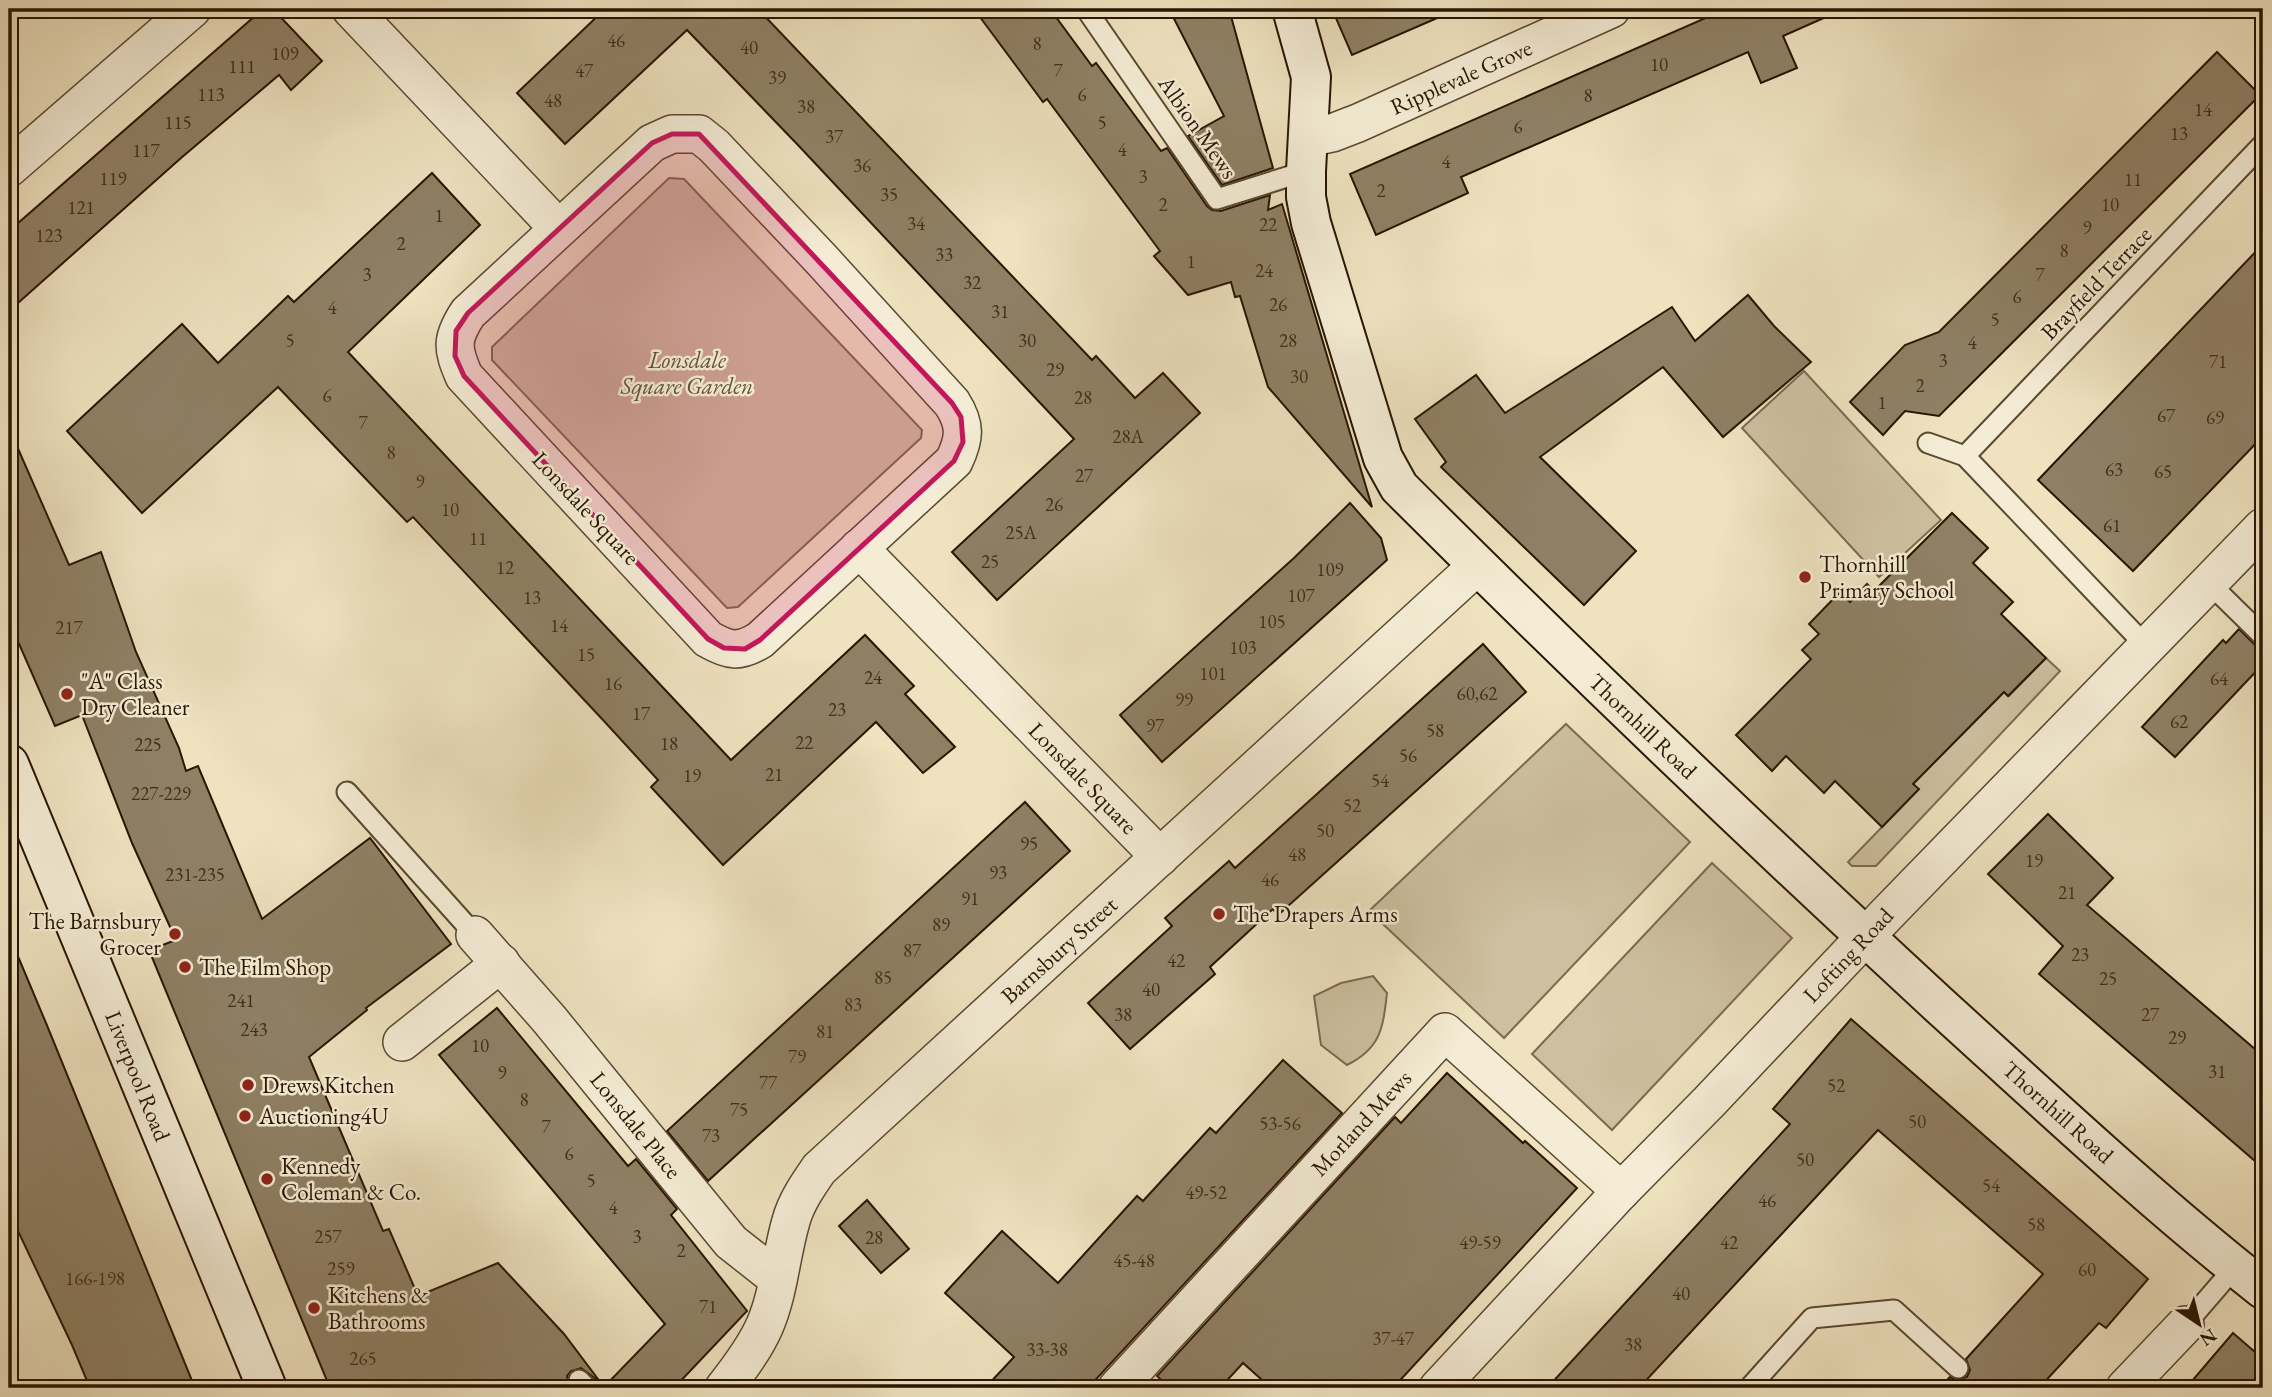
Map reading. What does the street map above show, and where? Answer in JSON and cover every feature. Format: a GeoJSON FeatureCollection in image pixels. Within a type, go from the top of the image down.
{"type":"FeatureCollection","features":[{"type":"Feature","properties":{"kind":"street"},"geometry":{"type":"LineString","coordinates":[[9,168],[192,9]]}},
{"type":"Feature","properties":{"kind":"street"},"geometry":{"type":"LineString","coordinates":[[351,9],[558,228]]}},
{"type":"Feature","properties":{"kind":"street","name":"Thornhill Road"},"geometry":{"type":"LineString","coordinates":[[1292,9],[1311,77],[1306,197],[1311,223],[1389,470],[1399,487],[1716,797],[1866,937],[2100,1152],[2249,1278]]}},
{"type":"Feature","properties":{"kind":"street","name":"Ripplevale Grove"},"geometry":{"type":"LineString","coordinates":[[1307,155],[1332,133],[1611,9]]}},
{"type":"Feature","properties":{"kind":"street","name":"Lonsdale Square"},"geometry":{"type":"LineString","coordinates":[[672,134],[699,134],[714,146],[821,258],[952,403],[961,417],[963,442],[954,461],[859,548],[760,640],[745,649],[724,649],[708,639],[464,376],[455,356],[456,331],[468,313],[652,143],[672,134]]}},
{"type":"Feature","properties":{"kind":"street","name":"Lofting Road"},"geometry":{"type":"LineString","coordinates":[[1438,1388],[1621,1191],[2263,527]]}},
{"type":"Feature","properties":{"kind":"street","name":"Lonsdale Square"},"geometry":{"type":"LineString","coordinates":[[859,548],[1160,857]]}},
{"type":"Feature","properties":{"kind":"street","name":"Barnsbury Street"},"geometry":{"type":"LineString","coordinates":[[724,1388],[742,1365],[765,1324],[791,1219],[804,1191],[819,1169],[1477,566]]}},
{"type":"Feature","properties":{"kind":"street","name":"Liverpool Road"},"geometry":{"type":"LineString","coordinates":[[9,764],[267,1388]]}},
{"type":"Feature","properties":{"kind":"street","name":"Lonsdale Place"},"geometry":{"type":"LineString","coordinates":[[475,935],[549,1019],[731,1242],[778,1279]]}},
{"type":"Feature","properties":{"kind":"street"},"geometry":{"type":"LineString","coordinates":[[402,1042],[501,963]]}},
{"type":"Feature","properties":{"kind":"street","name":"Morland Mews"},"geometry":{"type":"LineString","coordinates":[[1117,1388],[1445,1032],[1621,1191]]}},
{"type":"Feature","properties":{"kind":"street"},"geometry":{"type":"LineString","coordinates":[[2125,1388],[2185,1325]]}},
{"type":"Feature","properties":{"kind":"lane","name":"Albion Mews"},"geometry":{"type":"LineString","coordinates":[[1086,9],[1217,199],[1307,155]]}},
{"type":"Feature","properties":{"kind":"lane","name":"Brayfield Terrace"},"geometry":{"type":"LineString","coordinates":[[1965,456],[2263,144]]}},
{"type":"Feature","properties":{"kind":"lane"},"geometry":{"type":"LineString","coordinates":[[1928,443],[1965,456],[2146,646]]}},
{"type":"Feature","properties":{"kind":"lane"},"geometry":{"type":"LineString","coordinates":[[2209,583],[2263,636]]}},
{"type":"Feature","properties":{"kind":"lane"},"geometry":{"type":"LineString","coordinates":[[347,792],[475,935]]}},
{"type":"Feature","properties":{"kind":"lane"},"geometry":{"type":"LineString","coordinates":[[2185,1325],[2249,1278]]}},
{"type":"Feature","properties":{"kind":"lane"},"geometry":{"type":"LineString","coordinates":[[1749,1388],[1812,1318],[1894,1310],[1958,1368]]}},
{"type":"Feature","properties":{"kind":"highlighted area"},"geometry":{"type":"Polygon","coordinates":[[[672,134],[699,134],[952,403],[961,417],[963,442],[954,461],[760,640],[745,649],[724,648],[708,639],[464,376],[455,356],[456,331],[468,313],[652,143],[672,134]]]}},
{"type":"Feature","properties":{"kind":"green space","name":"Lonsdale Square Garden"},"geometry":{"type":"Polygon","coordinates":[[[669,178],[684,179],[922,430],[921,438],[738,607],[727,608],[492,360],[492,347],[669,178]]]}},
{"type":"Feature","properties":{"kind":"green space"},"geometry":{"type":"Polygon","coordinates":[[[1804,371],[1941,520],[1879,577],[1742,428],[1804,371]]]}},
{"type":"Feature","properties":{"kind":"green space"},"geometry":{"type":"Polygon","coordinates":[[[2046,658],[2060,671],[1876,866],[1852,866],[1848,862],[1918,790],[1913,784],[2004,692],[2009,696],[2046,658]]]}},
{"type":"Feature","properties":{"kind":"green space"},"geometry":{"type":"Polygon","coordinates":[[[1566,724],[1690,842],[1504,1038],[1369,911],[1566,724]]]}},
{"type":"Feature","properties":{"kind":"green space"},"geometry":{"type":"Polygon","coordinates":[[[1712,863],[1792,938],[1612,1130],[1532,1054],[1712,863]]]}},
{"type":"Feature","properties":{"kind":"green space"},"geometry":{"type":"Polygon","coordinates":[[[1373,976],[1387,993],[1382,1027],[1367,1052],[1347,1065],[1321,1045],[1314,996],[1341,983],[1373,976]]]}},
{"type":"Feature","properties":{"kind":"building"},"geometry":{"type":"Polygon","coordinates":[[[263,9],[273,9],[322,61],[291,90],[279,75],[9,311],[9,231],[263,9]]]}},
{"type":"Feature","properties":{"kind":"building"},"geometry":{"type":"Polygon","coordinates":[[[605,9],[758,9],[1092,360],[1096,356],[1135,398],[1163,373],[1200,413],[997,600],[952,552],[1074,439],[687,30],[565,144],[517,93],[605,9]]]}},
{"type":"Feature","properties":{"kind":"building"},"geometry":{"type":"Polygon","coordinates":[[[974,9],[1050,9],[1092,66],[1096,63],[1161,151],[1167,148],[1212,210],[1221,211],[1270,195],[1268,210],[1282,204],[1372,507],[1268,387],[1240,296],[1235,297],[1231,282],[1188,295],[1154,256],[1160,251],[1047,99],[1043,102],[974,9]]]}},
{"type":"Feature","properties":{"kind":"building"},"geometry":{"type":"Polygon","coordinates":[[[1169,9],[1229,9],[1273,168],[1222,185],[1188,136],[1224,116],[1169,9]]]}},
{"type":"Feature","properties":{"kind":"building"},"geometry":{"type":"Polygon","coordinates":[[[1332,9],[1458,9],[1352,55],[1332,9]]]}},
{"type":"Feature","properties":{"kind":"building"},"geometry":{"type":"Polygon","coordinates":[[[1726,9],[1844,9],[1783,36],[1797,68],[1761,83],[1748,52],[1461,177],[1468,193],[1376,235],[1350,174],[1726,9]]]}},
{"type":"Feature","properties":{"kind":"building"},"geometry":{"type":"Polygon","coordinates":[[[2217,52],[2260,95],[1939,416],[1905,411],[1883,435],[1850,402],[1905,345],[1939,332],[2217,52]]]}},
{"type":"Feature","properties":{"kind":"building"},"geometry":{"type":"Polygon","coordinates":[[[432,173],[480,225],[348,352],[731,760],[865,635],[914,686],[905,694],[955,747],[923,773],[876,722],[723,865],[651,787],[658,780],[603,720],[413,517],[407,522],[278,387],[142,513],[67,431],[182,324],[218,363],[288,296],[294,302],[432,173]]]}},
{"type":"Feature","properties":{"kind":"building"},"geometry":{"type":"Polygon","coordinates":[[[2263,244],[2263,436],[2133,571],[2038,480],[2263,244]]]}},
{"type":"Feature","properties":{"kind":"building"},"geometry":{"type":"Polygon","coordinates":[[[1748,295],[1774,326],[1811,362],[1723,437],[1663,367],[1540,457],[1636,551],[1584,605],[1441,467],[1446,462],[1415,419],[1476,375],[1505,413],[1672,307],[1695,341],[1748,295]]]}},
{"type":"Feature","properties":{"kind":"building"},"geometry":{"type":"Polygon","coordinates":[[[9,428],[69,565],[101,552],[136,652],[179,748],[186,771],[198,766],[262,919],[370,838],[451,944],[366,1008],[367,1010],[309,1057],[383,1231],[389,1229],[418,1296],[498,1263],[564,1334],[604,1387],[665,1324],[439,1055],[497,1008],[628,1166],[636,1159],[677,1209],[671,1215],[747,1311],[674,1388],[599,1388],[596,1379],[581,1368],[571,1371],[567,1376],[570,1388],[330,1388],[149,950],[176,940],[132,843],[82,715],[55,726],[9,621],[9,428]]]}},
{"type":"Feature","properties":{"kind":"building"},"geometry":{"type":"Polygon","coordinates":[[[1350,503],[1381,538],[1387,560],[1162,762],[1120,715],[1294,558],[1350,503]]]}},
{"type":"Feature","properties":{"kind":"building"},"geometry":{"type":"Polygon","coordinates":[[[1952,513],[1988,548],[1973,563],[2013,602],[2001,614],[2046,658],[2008,696],[2004,692],[1913,784],[1919,789],[1882,827],[1835,781],[1824,793],[1786,756],[1772,771],[1736,735],[1811,659],[1802,650],[1819,634],[1809,624],[1840,592],[1850,602],[1867,584],[1874,591],[1952,513]]]}},
{"type":"Feature","properties":{"kind":"building"},"geometry":{"type":"Polygon","coordinates":[[[2239,629],[2255,645],[2263,648],[2263,664],[2175,757],[2142,727],[2223,640],[2226,643],[2239,629]]]}},
{"type":"Feature","properties":{"kind":"building"},"geometry":{"type":"Polygon","coordinates":[[[1483,644],[1526,692],[1278,915],[1273,909],[1210,967],[1215,974],[1130,1049],[1088,1003],[1172,926],[1165,918],[1229,861],[1235,868],[1483,644]]]}},
{"type":"Feature","properties":{"kind":"building"},"geometry":{"type":"Polygon","coordinates":[[[1025,802],[1070,851],[708,1181],[667,1131],[1025,802]]]}},
{"type":"Feature","properties":{"kind":"building"},"geometry":{"type":"Polygon","coordinates":[[[2048,814],[2113,878],[2087,905],[2263,1056],[2263,1168],[2039,974],[2063,946],[1988,874],[2048,814]]]}},
{"type":"Feature","properties":{"kind":"building"},"geometry":{"type":"Polygon","coordinates":[[[9,935],[195,1388],[90,1388],[9,1212],[9,935]]]}},
{"type":"Feature","properties":{"kind":"building"},"geometry":{"type":"Polygon","coordinates":[[[1851,1019],[2148,1279],[2106,1328],[2099,1323],[2039,1388],[1939,1388],[1950,1377],[1956,1380],[1967,1377],[1970,1370],[1966,1359],[2043,1274],[1878,1130],[1639,1388],[1547,1388],[1790,1124],[1773,1109],[1851,1019]]]}},
{"type":"Feature","properties":{"kind":"building"},"geometry":{"type":"Polygon","coordinates":[[[1283,1060],[1342,1113],[1088,1388],[985,1388],[1014,1357],[945,1293],[1002,1231],[1058,1283],[1137,1196],[1143,1201],[1210,1128],[1216,1133],[1283,1060]]]}},
{"type":"Feature","properties":{"kind":"building"},"geometry":{"type":"Polygon","coordinates":[[[1447,1073],[1577,1188],[1393,1388],[1271,1388],[1243,1363],[1220,1388],[1170,1388],[1157,1376],[1395,1117],[1401,1123],[1447,1073]]]}},
{"type":"Feature","properties":{"kind":"building"},"geometry":{"type":"Polygon","coordinates":[[[867,1200],[909,1249],[881,1273],[839,1226],[867,1200]]]}},
{"type":"Feature","properties":{"kind":"building"},"geometry":{"type":"Polygon","coordinates":[[[2233,1333],[2263,1359],[2263,1388],[2186,1388],[2233,1333]]]}},
{"type":"Feature","properties":{"kind":"place","name":"Thornhill Primary School"},"geometry":{"type":"Point","coordinates":[1805,577]}},
{"type":"Feature","properties":{"kind":"place","name":"\"A\" Class Dry Cleaner"},"geometry":{"type":"Point","coordinates":[67,694]}},
{"type":"Feature","properties":{"kind":"place","name":"The Drapers Arms"},"geometry":{"type":"Point","coordinates":[1219,914]}},
{"type":"Feature","properties":{"kind":"place","name":"The Barnsbury Grocer"},"geometry":{"type":"Point","coordinates":[175,934]}},
{"type":"Feature","properties":{"kind":"place","name":"The Film Shop"},"geometry":{"type":"Point","coordinates":[185,967]}},
{"type":"Feature","properties":{"kind":"place","name":"Drews Kitchen"},"geometry":{"type":"Point","coordinates":[248,1085]}},
{"type":"Feature","properties":{"kind":"place","name":"Auctioning4U"},"geometry":{"type":"Point","coordinates":[245,1116]}},
{"type":"Feature","properties":{"kind":"place","name":"Kennedy Coleman & Co."},"geometry":{"type":"Point","coordinates":[267,1179]}},
{"type":"Feature","properties":{"kind":"place","name":"Kitchens & Bathrooms"},"geometry":{"type":"Point","coordinates":[314,1308]}}]}
